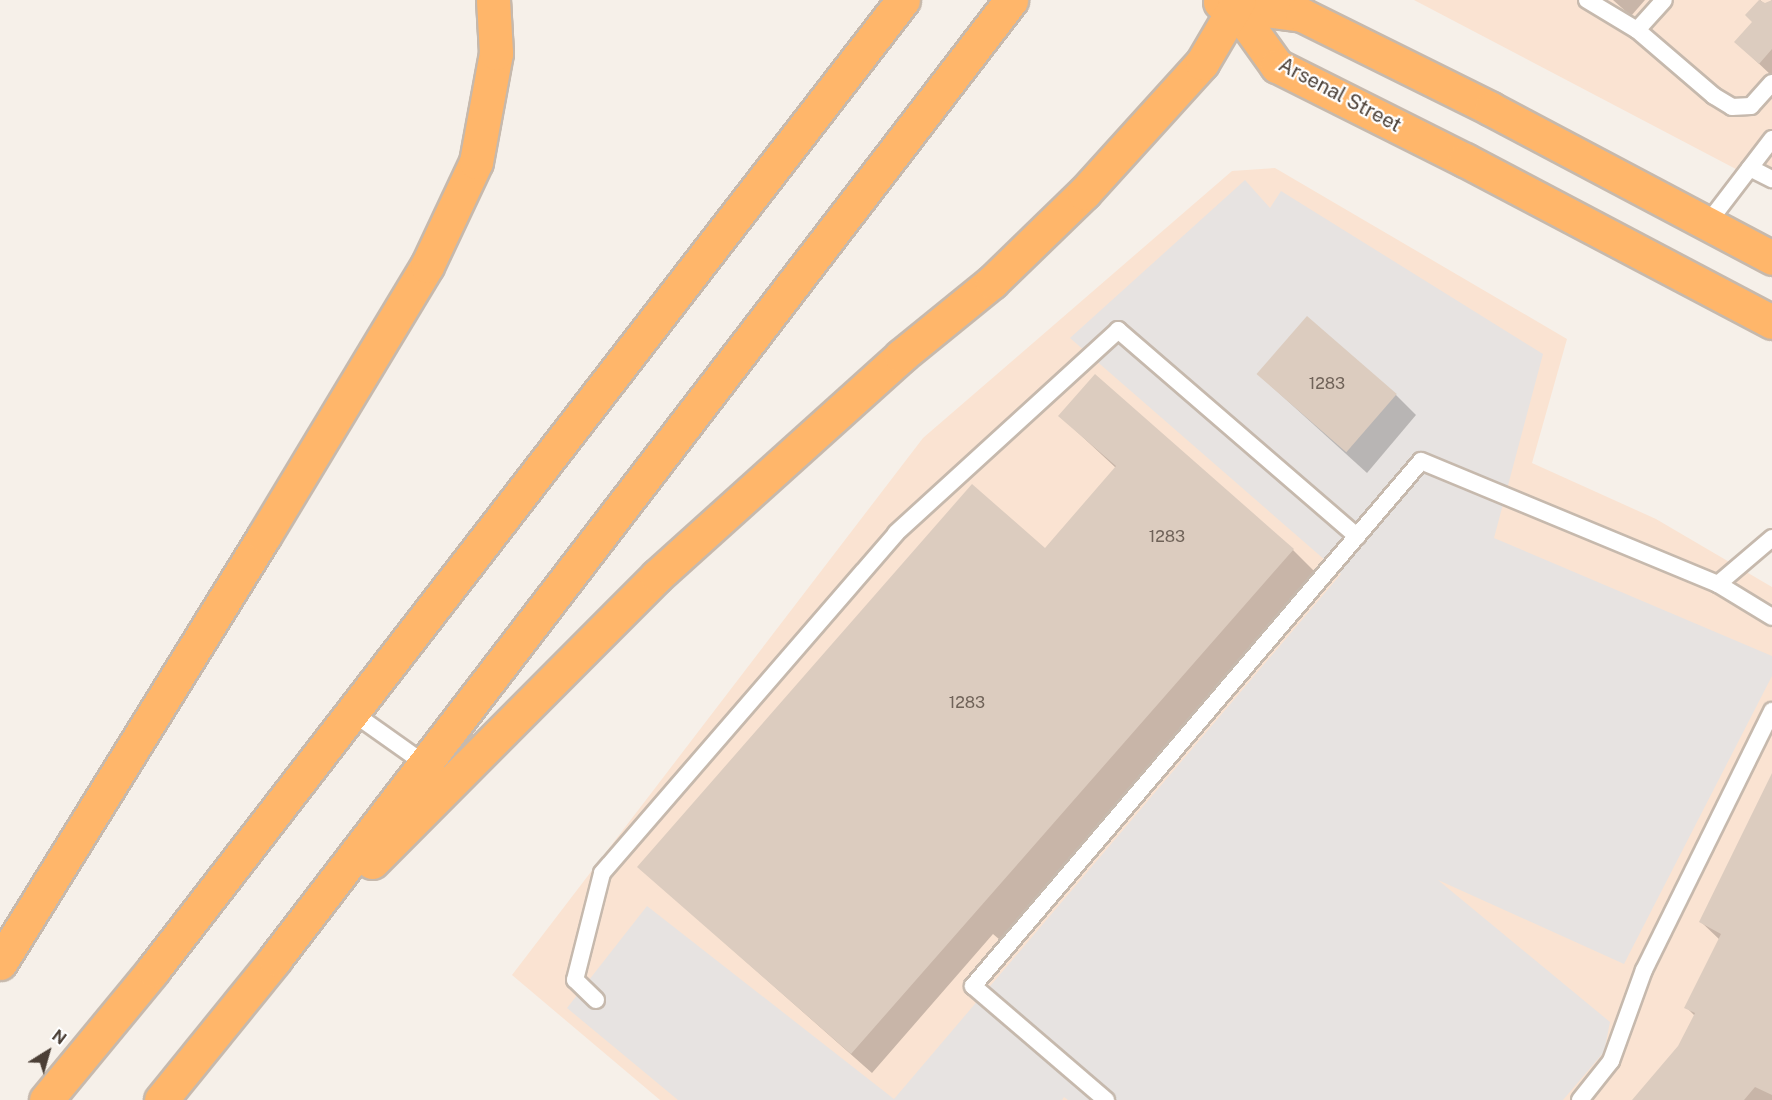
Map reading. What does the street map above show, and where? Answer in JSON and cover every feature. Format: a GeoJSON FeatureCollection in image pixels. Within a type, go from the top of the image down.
{"type":"FeatureCollection","features":[{"type":"Feature","properties":{"kind":"highway"},"geometry":{"type":"LineString","coordinates":[[0,963],[428,266],[476,162],[496,53],[493,0]]}},
{"type":"Feature","properties":{"kind":"highway"},"geometry":{"type":"LineString","coordinates":[[46,1100],[153,970],[903,0]]}},
{"type":"Feature","properties":{"kind":"highway"},"geometry":{"type":"LineString","coordinates":[[161,1100],[275,959],[1011,0]]}},
{"type":"Feature","properties":{"kind":"highway"},"geometry":{"type":"LineString","coordinates":[[275,959],[657,576],[901,356],[992,282],[1084,193],[1202,63],[1229,2],[1302,15],[1491,109],[1772,258]]}},
{"type":"Feature","properties":{"kind":"highway","name":"Arsenal Street"},"geometry":{"type":"LineString","coordinates":[[1229,2],[1277,66],[1465,160],[1772,322]]}},
{"type":"Feature","properties":{"kind":"lane"},"geometry":{"type":"LineString","coordinates":[[1587,0],[1637,30],[1714,96],[1732,107],[1751,106],[1772,83]]}},
{"type":"Feature","properties":{"kind":"lane"},"geometry":{"type":"LineString","coordinates":[[1637,30],[1664,0]]}},
{"type":"Feature","properties":{"kind":"lane"},"geometry":{"type":"LineString","coordinates":[[1707,224],[1772,139]]}},
{"type":"Feature","properties":{"kind":"lane"},"geometry":{"type":"LineString","coordinates":[[1750,168],[1772,179]]}},
{"type":"Feature","properties":{"kind":"lane"},"geometry":{"type":"LineString","coordinates":[[596,1000],[575,980],[602,873],[896,533],[1118,330],[1357,536]]}},
{"type":"Feature","properties":{"kind":"lane"},"geometry":{"type":"LineString","coordinates":[[1106,1100],[973,986],[1421,461],[1718,584],[1772,617]]}},
{"type":"Feature","properties":{"kind":"lane"},"geometry":{"type":"LineString","coordinates":[[1718,584],[1772,538]]}},
{"type":"Feature","properties":{"kind":"lane"},"geometry":{"type":"LineString","coordinates":[[1580,1100],[1611,1061],[1644,970],[1772,711]]}},
{"type":"Feature","properties":{"kind":"lane"},"geometry":{"type":"LineString","coordinates":[[353,713],[425,764]]}},
{"type":"Feature","properties":{"kind":"shaded area"},"geometry":{"type":"Polygon","coordinates":[[[1414,0],[1772,0],[1772,188],[1414,0]]]}},
{"type":"Feature","properties":{"kind":"shaded area"},"geometry":{"type":"Polygon","coordinates":[[[1275,168],[1567,339],[1532,463],[1656,519],[1772,587],[1772,1100],[660,1100],[512,975],[923,438],[1232,171],[1275,168]]]}},
{"type":"Feature","properties":{"kind":"shaded area"},"geometry":{"type":"Polygon","coordinates":[[[1245,180],[1270,208],[1281,191],[1543,354],[1494,538],[1772,656],[1772,676],[1624,964],[1438,880],[1610,1022],[1604,1052],[1563,1100],[1068,1100],[1064,1097],[1062,1100],[678,1100],[567,1008],[647,906],[894,1099],[1341,574],[1070,338],[1245,180]]]}},
{"type":"Feature","properties":{"kind":"building"},"geometry":{"type":"Polygon","coordinates":[[[1759,0],[1765,3],[1772,0],[1772,49],[1759,64],[1734,42],[1752,22],[1745,15],[1759,0]]]}},
{"type":"Feature","properties":{"kind":"building"},"geometry":{"type":"Polygon","coordinates":[[[1307,316],[1397,394],[1346,452],[1256,374],[1307,316]]]}},
{"type":"Feature","properties":{"kind":"building"},"geometry":{"type":"Polygon","coordinates":[[[1095,374],[1294,549],[851,1054],[637,867],[972,484],[1045,548],[1116,466],[1058,416],[1095,374]]]}},
{"type":"Feature","properties":{"kind":"building"},"geometry":{"type":"Polygon","coordinates":[[[1772,773],[1772,1095],[1755,1087],[1744,1100],[1632,1100],[1678,1046],[1695,1013],[1684,1008],[1721,934],[1699,922],[1772,773]]]}}]}
